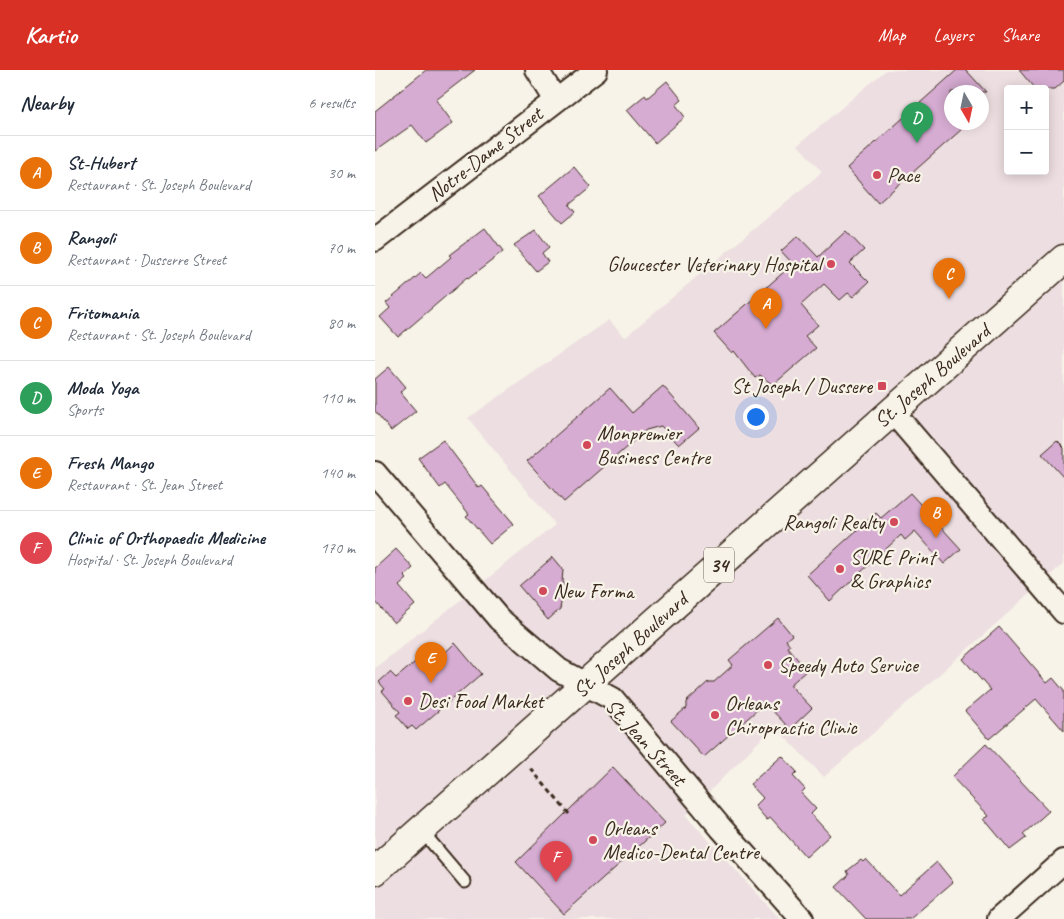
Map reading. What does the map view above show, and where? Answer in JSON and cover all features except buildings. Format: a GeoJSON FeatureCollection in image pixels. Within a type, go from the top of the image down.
{"type":"FeatureCollection","features":[{"type":"Feature","properties":{"kind":"main road","name":"St. Joseph Boulevard"},"geometry":{"type":"LineString","coordinates":[[375,871],[1064,259]]}},
{"type":"Feature","properties":{"kind":"street"},"geometry":{"type":"LineString","coordinates":[[537,70],[555,100]]}},
{"type":"Feature","properties":{"kind":"street","name":"Notre-Dame Street"},"geometry":{"type":"LineString","coordinates":[[375,240],[596,70]]}},
{"type":"Feature","properties":{"kind":"street"},"geometry":{"type":"LineString","coordinates":[[892,411],[1064,612]]}},
{"type":"Feature","properties":{"kind":"street","name":"St. Jean Street"},"geometry":{"type":"LineString","coordinates":[[375,473],[499,619],[559,670],[613,699],[715,821],[802,919]]}},
{"type":"Feature","properties":{"kind":"street"},"geometry":{"type":"LineString","coordinates":[[999,919],[1064,861]]}},
{"type":"Feature","properties":{"kind":"lane"},"geometry":{"type":"LineString","coordinates":[[421,830],[465,882]]}},
{"type":"Feature","properties":{"kind":"path"},"geometry":{"type":"LineString","coordinates":[[531,769],[569,814]]}},
{"type":"Feature","properties":{"kind":"shaded area"},"geometry":{"type":"Polygon","coordinates":[[[886,70],[1064,70],[1064,563],[824,777],[774,726],[686,815],[780,919],[375,919],[375,668],[555,525],[468,418],[609,320],[625,337],[822,172],[798,145],[886,70]]]}},
{"type":"Feature","properties":{"kind":"place","name":"Moda Yoga"},"geometry":{"type":"Point","coordinates":[917,143]}},
{"type":"Feature","properties":{"kind":"place","name":"Pace"},"geometry":{"type":"Point","coordinates":[877,175]}},
{"type":"Feature","properties":{"kind":"place","name":"Gloucester Veterinary Hospital"},"geometry":{"type":"Point","coordinates":[831,264]}},
{"type":"Feature","properties":{"kind":"place","name":"Fritomania"},"geometry":{"type":"Point","coordinates":[949,299]}},
{"type":"Feature","properties":{"kind":"place","name":"St-Hubert"},"geometry":{"type":"Point","coordinates":[766,329]}},
{"type":"Feature","properties":{"kind":"place","name":"St Joseph / Dussere"},"geometry":{"type":"Point","coordinates":[882,386]}},
{"type":"Feature","properties":{"kind":"place","name":"Monpremier Business Centre"},"geometry":{"type":"Point","coordinates":[587,445]}},
{"type":"Feature","properties":{"kind":"place","name":"Rangoli Realty"},"geometry":{"type":"Point","coordinates":[894,522]}},
{"type":"Feature","properties":{"kind":"place","name":"Rangoli"},"geometry":{"type":"Point","coordinates":[936,538]}},
{"type":"Feature","properties":{"kind":"place","name":"SURE Print & Graphics"},"geometry":{"type":"Point","coordinates":[840,569]}},
{"type":"Feature","properties":{"kind":"place","name":"New Forma"},"geometry":{"type":"Point","coordinates":[543,591]}},
{"type":"Feature","properties":{"kind":"place","name":"Speedy Auto Service"},"geometry":{"type":"Point","coordinates":[768,665]}},
{"type":"Feature","properties":{"kind":"place","name":"Fresh Mango"},"geometry":{"type":"Point","coordinates":[431,683]}},
{"type":"Feature","properties":{"kind":"place","name":"Desi Food Market"},"geometry":{"type":"Point","coordinates":[408,701]}},
{"type":"Feature","properties":{"kind":"place","name":"Orleans Chiropractic Clinic"},"geometry":{"type":"Point","coordinates":[715,715]}},
{"type":"Feature","properties":{"kind":"place","name":"Orleans Medico-Dental Centre"},"geometry":{"type":"Point","coordinates":[593,840]}},
{"type":"Feature","properties":{"kind":"place","name":"Clinic of Orthopaedic Medicine"},"geometry":{"type":"Point","coordinates":[556,882]}}]}
